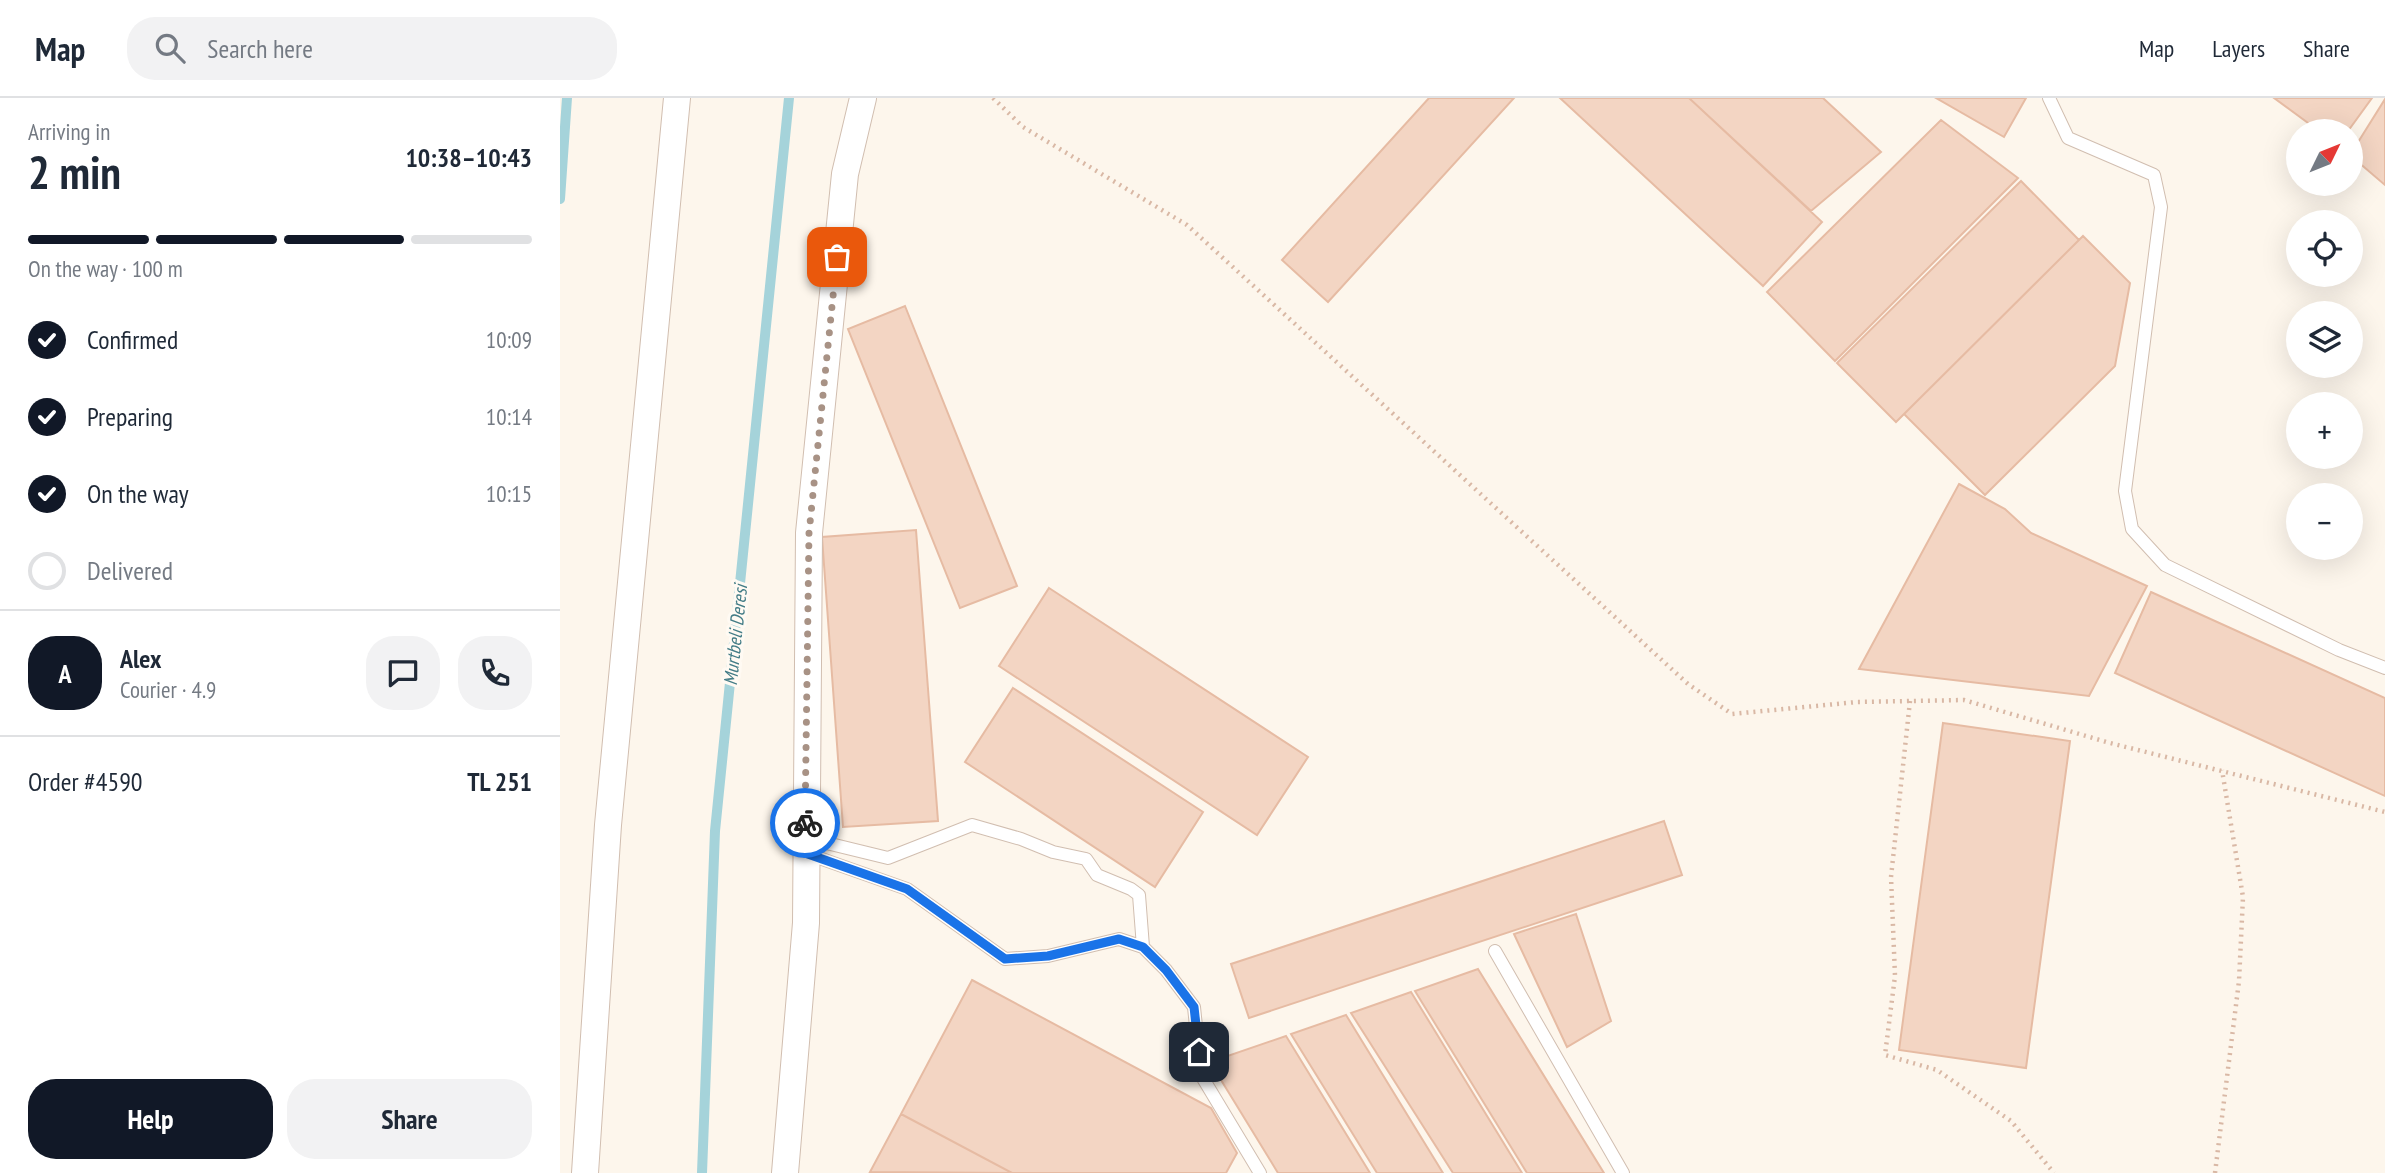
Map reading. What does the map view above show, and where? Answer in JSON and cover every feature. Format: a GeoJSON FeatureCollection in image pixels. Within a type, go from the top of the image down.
{"type":"FeatureCollection","features":[{"type":"Feature","properties":{"kind":"street"},"geometry":{"type":"LineString","coordinates":[[585,1173],[608,825],[677,98]]}},
{"type":"Feature","properties":{"kind":"street"},"geometry":{"type":"LineString","coordinates":[[785,1173],[806,923],[809,533],[845,174],[863,98]]}},
{"type":"Feature","properties":{"kind":"lane"},"geometry":{"type":"LineString","coordinates":[[2049,98],[2068,138],[2154,175],[2161,207],[2125,491],[2132,529],[2165,565],[2339,650],[2385,668]]}},
{"type":"Feature","properties":{"kind":"lane"},"geometry":{"type":"LineString","coordinates":[[805,845],[888,858],[972,825],[1021,839],[1053,852],[1086,859],[1097,875],[1131,888],[1139,895],[1143,947]]}},
{"type":"Feature","properties":{"kind":"lane"},"geometry":{"type":"LineString","coordinates":[[805,845],[907,889],[1005,959],[1048,956],[1119,939],[1143,947],[1166,970],[1194,1007],[1201,1075],[1260,1173]]}},
{"type":"Feature","properties":{"kind":"lane"},"geometry":{"type":"LineString","coordinates":[[1495,951],[1623,1173]]}},
{"type":"Feature","properties":{"kind":"path"},"geometry":{"type":"LineString","coordinates":[[993,98],[1023,127],[1187,225],[1688,684],[1732,714],[1857,702],[1964,700],[2110,743],[2385,813]]}},
{"type":"Feature","properties":{"kind":"path"},"geometry":{"type":"LineString","coordinates":[[1910,701],[1891,877],[1895,976],[1885,1055],[1937,1070],[2011,1121],[2054,1173]]}},
{"type":"Feature","properties":{"kind":"path"},"geometry":{"type":"LineString","coordinates":[[2215,1173],[2239,981],[2244,897],[2222,770]]}},
{"type":"Feature","properties":{"kind":"building"},"geometry":{"type":"Polygon","coordinates":[[[1429,98],[1514,98],[1328,302],[1282,260],[1429,98]]]}},
{"type":"Feature","properties":{"kind":"building"},"geometry":{"type":"Polygon","coordinates":[[[1560,98],[1689,98],[1822,222],[1763,286],[1560,98]]]}},
{"type":"Feature","properties":{"kind":"building"},"geometry":{"type":"Polygon","coordinates":[[[1689,98],[1823,98],[1881,152],[1811,211],[1689,98]]]}},
{"type":"Feature","properties":{"kind":"building"},"geometry":{"type":"Polygon","coordinates":[[[1936,98],[2026,98],[2004,137],[1936,98]]]}},
{"type":"Feature","properties":{"kind":"building"},"geometry":{"type":"Polygon","coordinates":[[[2274,98],[2372,98],[2357,119],[2303,119],[2274,98]]]}},
{"type":"Feature","properties":{"kind":"building"},"geometry":{"type":"Polygon","coordinates":[[[2385,99],[2385,185],[2363,166],[2363,134],[2385,99]]]}},
{"type":"Feature","properties":{"kind":"building"},"geometry":{"type":"Polygon","coordinates":[[[1941,120],[2018,178],[1835,361],[1767,292],[1941,120]]]}},
{"type":"Feature","properties":{"kind":"building"},"geometry":{"type":"Polygon","coordinates":[[[2021,181],[2079,240],[1896,422],[1837,363],[2021,181]]]}},
{"type":"Feature","properties":{"kind":"building"},"geometry":{"type":"Polygon","coordinates":[[[2083,236],[2130,283],[2115,366],[1985,495],[1904,414],[2083,236]]]}},
{"type":"Feature","properties":{"kind":"building"},"geometry":{"type":"Polygon","coordinates":[[[905,306],[1017,586],[960,608],[848,329],[905,306]]]}},
{"type":"Feature","properties":{"kind":"building"},"geometry":{"type":"Polygon","coordinates":[[[1959,484],[2005,509],[2031,533],[2147,586],[2089,696],[1859,669],[1959,484]]]}},
{"type":"Feature","properties":{"kind":"building"},"geometry":{"type":"Polygon","coordinates":[[[916,530],[938,821],[843,827],[822,537],[916,530]]]}},
{"type":"Feature","properties":{"kind":"building"},"geometry":{"type":"Polygon","coordinates":[[[1049,588],[1308,757],[1257,835],[999,666],[1049,588]]]}},
{"type":"Feature","properties":{"kind":"building"},"geometry":{"type":"Polygon","coordinates":[[[2151,592],[2385,698],[2385,796],[2115,673],[2151,592]]]}},
{"type":"Feature","properties":{"kind":"building"},"geometry":{"type":"Polygon","coordinates":[[[1013,688],[1203,812],[1155,887],[965,762],[1013,688]]]}},
{"type":"Feature","properties":{"kind":"building"},"geometry":{"type":"Polygon","coordinates":[[[1943,723],[2070,741],[2026,1068],[1899,1050],[1943,723]]]}},
{"type":"Feature","properties":{"kind":"building"},"geometry":{"type":"Polygon","coordinates":[[[1664,821],[1682,875],[1249,1018],[1231,964],[1664,821]]]}},
{"type":"Feature","properties":{"kind":"building"},"geometry":{"type":"Polygon","coordinates":[[[1576,914],[1611,1021],[1567,1047],[1514,934],[1576,914]]]}},
{"type":"Feature","properties":{"kind":"building"},"geometry":{"type":"Polygon","coordinates":[[[1478,969],[1604,1173],[1527,1173],[1415,991],[1478,969]]]}},
{"type":"Feature","properties":{"kind":"building"},"geometry":{"type":"Polygon","coordinates":[[[972,980],[1211,1108],[1237,1153],[1226,1173],[1012,1173],[901,1114],[972,980]]]}},
{"type":"Feature","properties":{"kind":"building"},"geometry":{"type":"Polygon","coordinates":[[[1411,992],[1522,1173],[1453,1173],[1351,1013],[1411,992]]]}},
{"type":"Feature","properties":{"kind":"building"},"geometry":{"type":"Polygon","coordinates":[[[1346,1015],[1443,1173],[1377,1173],[1291,1034],[1346,1015]]]}},
{"type":"Feature","properties":{"kind":"building"},"geometry":{"type":"Polygon","coordinates":[[[1286,1036],[1370,1173],[1278,1173],[1210,1062],[1286,1036]]]}},
{"type":"Feature","properties":{"kind":"building"},"geometry":{"type":"Polygon","coordinates":[[[901,1114],[1012,1173],[870,1172],[901,1114]]]}},
{"type":"Feature","properties":{"kind":"waterway"},"geometry":{"type":"LineString","coordinates":[[560,199],[567,98]]}},
{"type":"Feature","properties":{"kind":"waterway","name":"Murtbeli Deresi"},"geometry":{"type":"LineString","coordinates":[[702,1173],[715,831],[789,98]]}},
{"type":"Feature","properties":{"kind":"way so far"},"geometry":{"type":"LineString","coordinates":[[805,823],[809,533],[837,257]]}},
{"type":"Feature","properties":{"kind":"route"},"geometry":{"type":"LineString","coordinates":[[805,823],[805,853],[907,889],[1005,959],[1048,956],[1119,939],[1143,947],[1166,970],[1194,1007],[1199,1052]]}}]}
